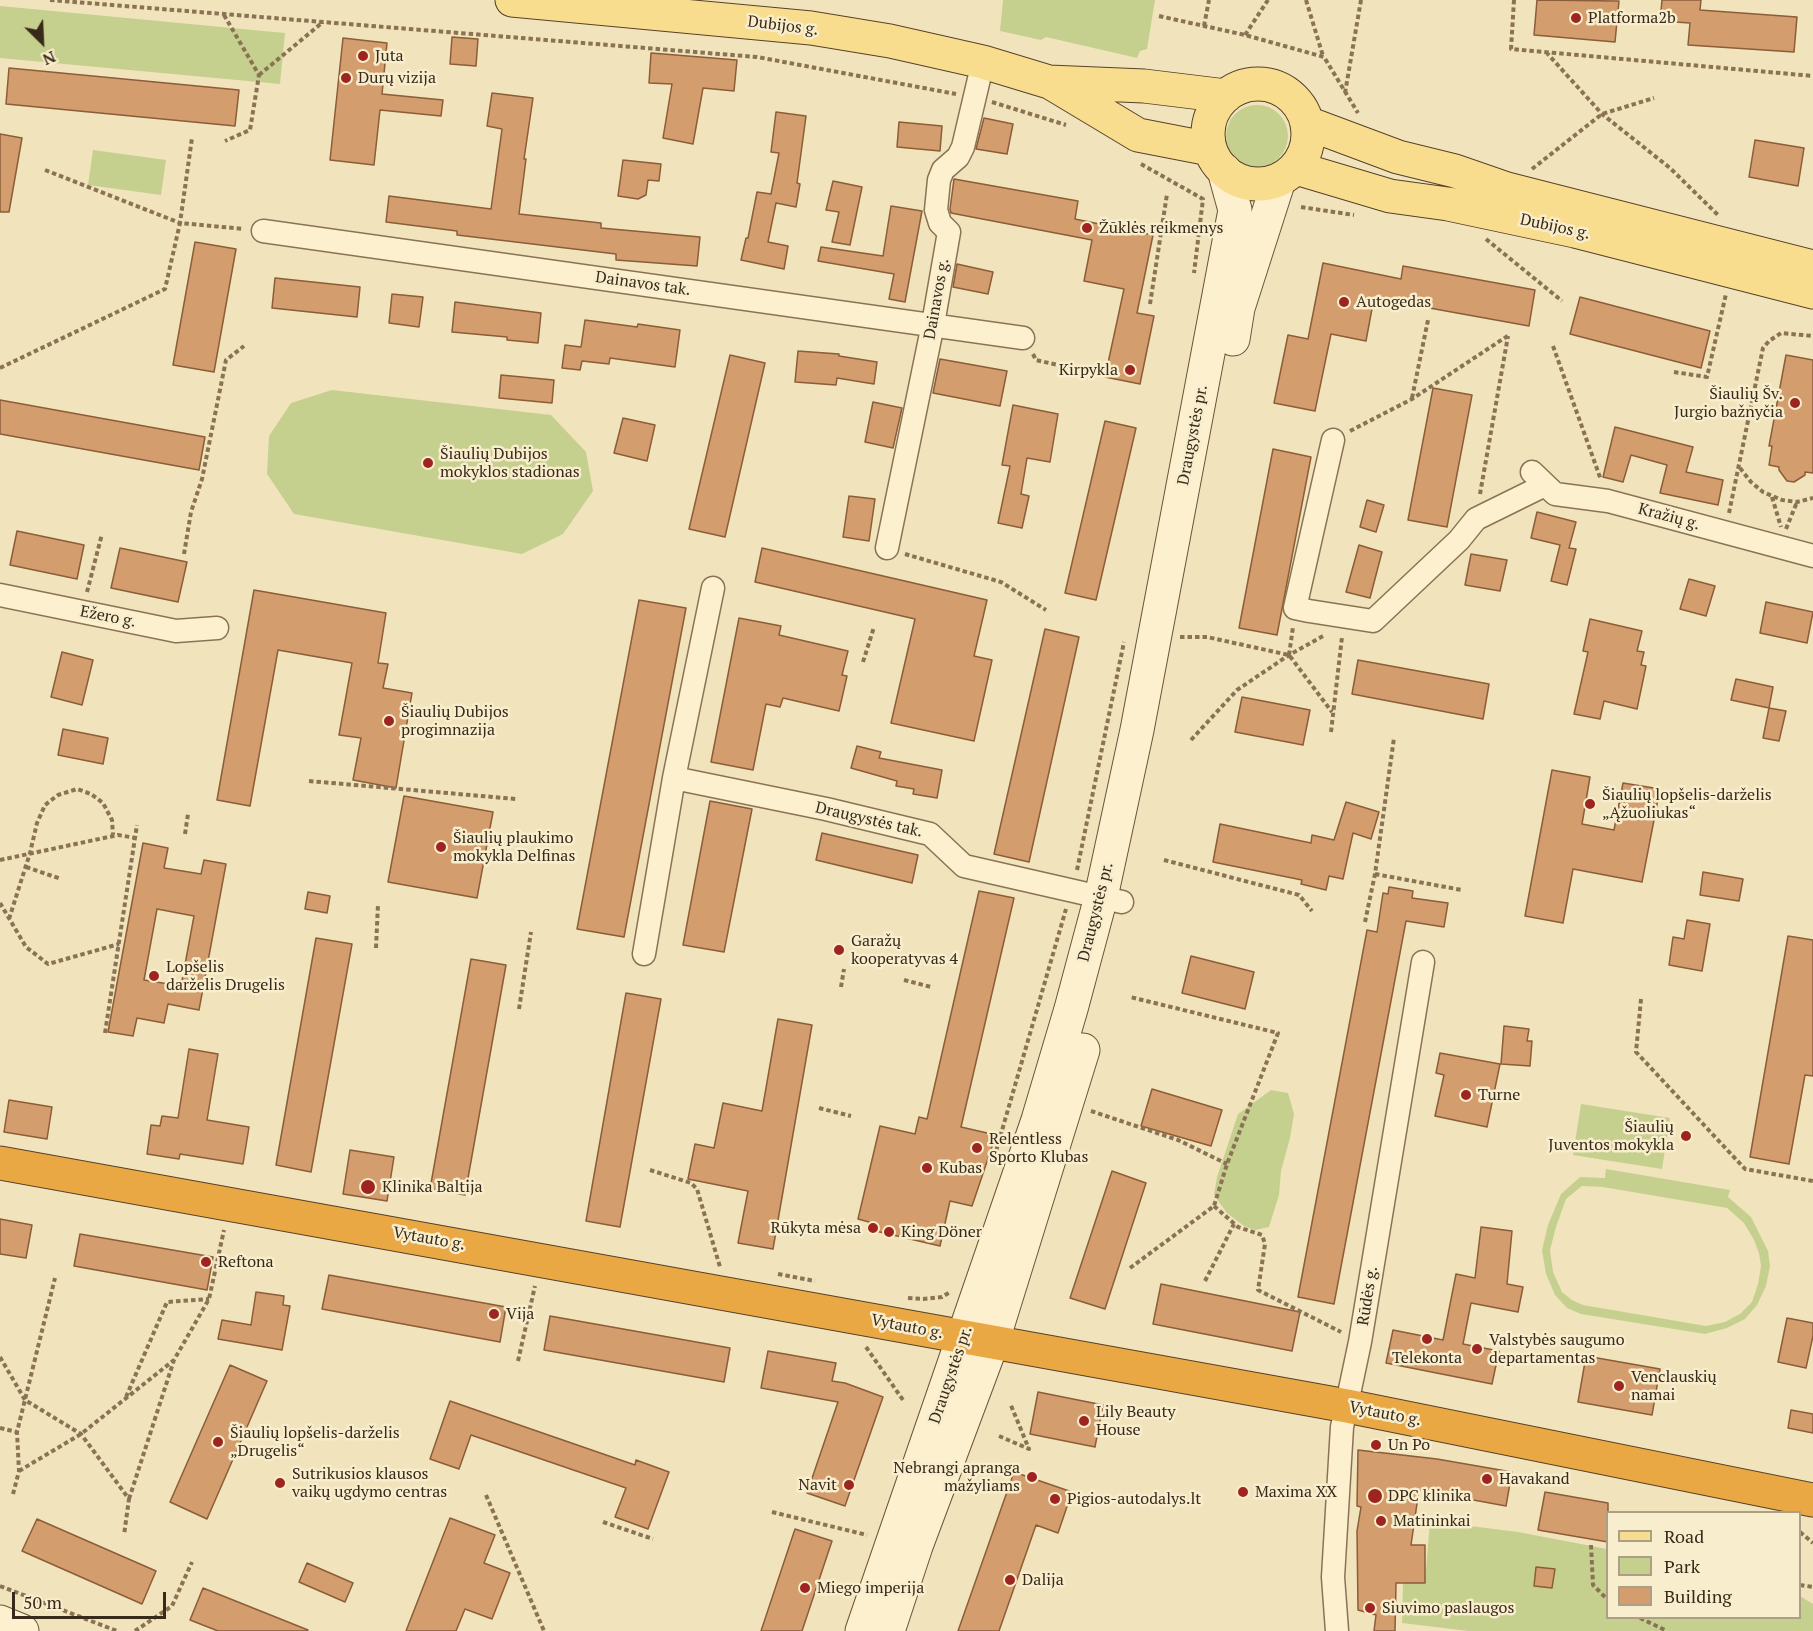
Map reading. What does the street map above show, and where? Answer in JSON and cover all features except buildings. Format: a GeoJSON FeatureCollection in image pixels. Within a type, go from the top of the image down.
{"type":"FeatureCollection","features":[{"type":"Feature","properties":{"kind":"highway","name":"Vytauto g."},"geometry":{"type":"LineString","coordinates":[[0,1163],[542,1259],[727,1276],[978,1341],[1347,1406],[1813,1500]]}},
{"type":"Feature","properties":{"kind":"main road","name":"Dubijos g."},"geometry":{"type":"LineString","coordinates":[[512,0],[811,28],[890,41],[983,62],[1049,82],[1138,135],[1217,160]]}},
{"type":"Feature","properties":{"kind":"main road","name":"Dubijos g."},"geometry":{"type":"LineString","coordinates":[[1049,82],[1144,86],[1226,96]]}},
{"type":"Feature","properties":{"kind":"main road"},"geometry":{"type":"LineString","coordinates":[[1269,85],[1280,88],[1298,103],[1307,123],[1307,147],[1287,174],[1260,184],[1240,181],[1217,160],[1209,126],[1212,115],[1226,96],[1246,86],[1269,85]]}},
{"type":"Feature","properties":{"kind":"main road","name":"Dubijos g."},"geometry":{"type":"LineString","coordinates":[[1307,123],[1398,157],[1455,171],[1507,189],[1813,267]]}},
{"type":"Feature","properties":{"kind":"main road","name":"Draugystės pr."},"geometry":{"type":"LineString","coordinates":[[862,1631],[894,1541],[978,1341],[1061,1125],[1093,1014],[1099,897],[1139,719],[1235,210],[1217,160]]}},
{"type":"Feature","properties":{"kind":"main road","name":"Dubijos g."},"geometry":{"type":"LineString","coordinates":[[1287,174],[1390,196],[1448,204],[1575,231],[1813,292]]}},
{"type":"Feature","properties":{"kind":"main road","name":"Draugystės pr."},"geometry":{"type":"LineString","coordinates":[[1099,897],[1177,637],[1238,308],[1287,174]]}},
{"type":"Feature","properties":{"kind":"main road","name":"Draugystės pr."},"geometry":{"type":"LineString","coordinates":[[888,1631],[978,1341]]}},
{"type":"Feature","properties":{"kind":"main road"},"geometry":{"type":"LineString","coordinates":[[0,1622],[22,1631]]}},
{"type":"Feature","properties":{"kind":"street","name":"Dainavos g."},"geometry":{"type":"LineString","coordinates":[[887,548],[933,324],[949,232],[940,223],[936,210],[939,180],[943,170],[958,157],[963,147],[983,62]]}},
{"type":"Feature","properties":{"kind":"street","name":"Dainavos tak."},"geometry":{"type":"LineString","coordinates":[[263,231],[1023,338]]}},
{"type":"Feature","properties":{"kind":"street"},"geometry":{"type":"LineString","coordinates":[[1333,440],[1295,608],[1345,621],[1373,621],[1459,540],[1476,519]]}},
{"type":"Feature","properties":{"kind":"street","name":"Kražių g."},"geometry":{"type":"LineString","coordinates":[[1476,519],[1538,478],[1555,494],[1608,501],[1813,556]]}},
{"type":"Feature","properties":{"kind":"street"},"geometry":{"type":"LineString","coordinates":[[644,954],[674,778],[713,588]]}},
{"type":"Feature","properties":{"kind":"street","name":"Ežero g."},"geometry":{"type":"LineString","coordinates":[[0,595],[176,631],[217,628]]}},
{"type":"Feature","properties":{"kind":"street","name":"Draugystės tak."},"geometry":{"type":"LineString","coordinates":[[674,778],[930,834],[964,866],[1099,897]]}},
{"type":"Feature","properties":{"kind":"street","name":"Rūdės g."},"geometry":{"type":"LineString","coordinates":[[1337,1631],[1333,1577],[1342,1427],[1360,1342],[1423,963]]}},
{"type":"Feature","properties":{"kind":"path"},"geometry":{"type":"LineString","coordinates":[[50,0],[757,57],[975,97],[1070,126]]}},
{"type":"Feature","properties":{"kind":"path"},"geometry":{"type":"LineString","coordinates":[[1204,26],[1209,0]]}},
{"type":"Feature","properties":{"kind":"path"},"geometry":{"type":"LineString","coordinates":[[1245,35],[1268,0]]}},
{"type":"Feature","properties":{"kind":"path"},"geometry":{"type":"LineString","coordinates":[[1306,0],[1324,57],[1358,113],[1365,116]]}},
{"type":"Feature","properties":{"kind":"path"},"geometry":{"type":"LineString","coordinates":[[1345,94],[1361,0]]}},
{"type":"Feature","properties":{"kind":"path"},"geometry":{"type":"LineString","coordinates":[[1514,0],[1511,49],[1813,76]]}},
{"type":"Feature","properties":{"kind":"path"},"geometry":{"type":"LineString","coordinates":[[224,15],[259,75],[250,130],[225,141]]}},
{"type":"Feature","properties":{"kind":"path"},"geometry":{"type":"LineString","coordinates":[[1160,16],[1245,35],[1324,57]]}},
{"type":"Feature","properties":{"kind":"path"},"geometry":{"type":"LineString","coordinates":[[259,75],[323,22]]}},
{"type":"Feature","properties":{"kind":"path"},"geometry":{"type":"LineString","coordinates":[[1546,52],[1602,114],[1670,168],[1726,222]]}},
{"type":"Feature","properties":{"kind":"path"},"geometry":{"type":"LineString","coordinates":[[1507,189],[1602,114],[1654,98]]}},
{"type":"Feature","properties":{"kind":"path"},"geometry":{"type":"LineString","coordinates":[[0,368],[165,289],[180,223],[192,138]]}},
{"type":"Feature","properties":{"kind":"path"},"geometry":{"type":"LineString","coordinates":[[1137,161],[1203,199],[1194,276]]}},
{"type":"Feature","properties":{"kind":"path"},"geometry":{"type":"LineString","coordinates":[[45,170],[180,223],[263,231]]}},
{"type":"Feature","properties":{"kind":"path"},"geometry":{"type":"LineString","coordinates":[[1150,304],[1167,194]]}},
{"type":"Feature","properties":{"kind":"path"},"geometry":{"type":"LineString","coordinates":[[1481,235],[1562,301]]}},
{"type":"Feature","properties":{"kind":"path"},"geometry":{"type":"LineString","coordinates":[[1674,372],[1707,377],[1727,291]]}},
{"type":"Feature","properties":{"kind":"path"},"geometry":{"type":"LineString","coordinates":[[1412,399],[1428,321]]}},
{"type":"Feature","properties":{"kind":"path"},"geometry":{"type":"LineString","coordinates":[[1725,532],[1763,348],[1769,340],[1781,333],[1813,336]]}},
{"type":"Feature","properties":{"kind":"path"},"geometry":{"type":"LineString","coordinates":[[1333,440],[1412,399],[1509,335],[1476,519]]}},
{"type":"Feature","properties":{"kind":"path"},"geometry":{"type":"LineString","coordinates":[[1023,338],[1036,360],[1093,373]]}},
{"type":"Feature","properties":{"kind":"path"},"geometry":{"type":"LineString","coordinates":[[184,554],[191,512],[202,479],[226,360],[244,346]]}},
{"type":"Feature","properties":{"kind":"path"},"geometry":{"type":"LineString","coordinates":[[1553,346],[1608,501]]}},
{"type":"Feature","properties":{"kind":"path"},"geometry":{"type":"LineString","coordinates":[[1739,467],[1751,482],[1772,496],[1797,502],[1813,498]]}},
{"type":"Feature","properties":{"kind":"path"},"geometry":{"type":"LineString","coordinates":[[1772,496],[1784,535],[1797,502]]}},
{"type":"Feature","properties":{"kind":"path"},"geometry":{"type":"LineString","coordinates":[[82,612],[102,534]]}},
{"type":"Feature","properties":{"kind":"path"},"geometry":{"type":"LineString","coordinates":[[887,548],[1001,582],[1046,610]]}},
{"type":"Feature","properties":{"kind":"path"},"geometry":{"type":"LineString","coordinates":[[1191,740],[1237,690],[1345,621]]}},
{"type":"Feature","properties":{"kind":"path"},"geometry":{"type":"LineString","coordinates":[[1331,732],[1345,621]]}},
{"type":"Feature","properties":{"kind":"path"},"geometry":{"type":"LineString","coordinates":[[863,662],[874,627]]}},
{"type":"Feature","properties":{"kind":"path"},"geometry":{"type":"LineString","coordinates":[[1207,637],[1289,655],[1332,712]]}},
{"type":"Feature","properties":{"kind":"path"},"geometry":{"type":"LineString","coordinates":[[992,1167],[1060,928],[1099,897],[1125,639]]}},
{"type":"Feature","properties":{"kind":"path"},"geometry":{"type":"LineString","coordinates":[[1365,922],[1375,874],[1394,738]]}},
{"type":"Feature","properties":{"kind":"path"},"geometry":{"type":"LineString","coordinates":[[309,781],[516,799]]}},
{"type":"Feature","properties":{"kind":"path"},"geometry":{"type":"LineString","coordinates":[[9,919],[37,823],[45,805],[58,795],[77,789],[91,794],[103,803],[112,820],[113,836]]}},
{"type":"Feature","properties":{"kind":"path"},"geometry":{"type":"LineString","coordinates":[[185,834],[188,814]]}},
{"type":"Feature","properties":{"kind":"path"},"geometry":{"type":"LineString","coordinates":[[105,1033],[137,825]]}},
{"type":"Feature","properties":{"kind":"path"},"geometry":{"type":"LineString","coordinates":[[0,860],[113,836],[136,838]]}},
{"type":"Feature","properties":{"kind":"path"},"geometry":{"type":"LineString","coordinates":[[1164,860],[1299,895],[1312,911]]}},
{"type":"Feature","properties":{"kind":"path"},"geometry":{"type":"LineString","coordinates":[[26,867],[61,879]]}},
{"type":"Feature","properties":{"kind":"path"},"geometry":{"type":"LineString","coordinates":[[1375,874],[1462,890]]}},
{"type":"Feature","properties":{"kind":"path"},"geometry":{"type":"LineString","coordinates":[[0,903],[26,946],[48,964],[119,944]]}},
{"type":"Feature","properties":{"kind":"path"},"geometry":{"type":"LineString","coordinates":[[376,948],[378,904]]}},
{"type":"Feature","properties":{"kind":"path"},"geometry":{"type":"LineString","coordinates":[[519,1009],[531,932]]}},
{"type":"Feature","properties":{"kind":"path"},"geometry":{"type":"LineString","coordinates":[[841,987],[844,969]]}},
{"type":"Feature","properties":{"kind":"path"},"geometry":{"type":"LineString","coordinates":[[903,980],[932,987]]}},
{"type":"Feature","properties":{"kind":"path"},"geometry":{"type":"LineString","coordinates":[[1130,997],[1278,1033],[1227,1164],[1214,1206],[1130,1268]]}},
{"type":"Feature","properties":{"kind":"path"},"geometry":{"type":"LineString","coordinates":[[1641,999],[1636,1052],[1744,1169],[1813,1181]]}},
{"type":"Feature","properties":{"kind":"path"},"geometry":{"type":"LineString","coordinates":[[819,1108],[851,1116]]}},
{"type":"Feature","properties":{"kind":"path"},"geometry":{"type":"LineString","coordinates":[[1091,1111],[1178,1140],[1227,1164]]}},
{"type":"Feature","properties":{"kind":"path"},"geometry":{"type":"LineString","coordinates":[[650,1170],[691,1183],[697,1189],[727,1276]]}},
{"type":"Feature","properties":{"kind":"path"},"geometry":{"type":"LineString","coordinates":[[124,1535],[129,1499],[174,1360],[209,1299],[229,1203]]}},
{"type":"Feature","properties":{"kind":"path"},"geometry":{"type":"LineString","coordinates":[[1214,1206],[1238,1227],[1262,1235],[1265,1244],[1258,1290],[1360,1342]]}},
{"type":"Feature","properties":{"kind":"path"},"geometry":{"type":"LineString","coordinates":[[1205,1281],[1234,1224]]}},
{"type":"Feature","properties":{"kind":"path"},"geometry":{"type":"LineString","coordinates":[[518,1361],[542,1259]]}},
{"type":"Feature","properties":{"kind":"path"},"geometry":{"type":"LineString","coordinates":[[710,1265],[727,1276]]}},
{"type":"Feature","properties":{"kind":"path"},"geometry":{"type":"LineString","coordinates":[[774,1274],[817,1281]]}},
{"type":"Feature","properties":{"kind":"path"},"geometry":{"type":"LineString","coordinates":[[13,1494],[19,1471],[17,1432],[55,1278]]}},
{"type":"Feature","properties":{"kind":"path"},"geometry":{"type":"LineString","coordinates":[[899,1297],[923,1299],[942,1296],[955,1289]]}},
{"type":"Feature","properties":{"kind":"path"},"geometry":{"type":"LineString","coordinates":[[125,1398],[167,1302],[209,1299]]}},
{"type":"Feature","properties":{"kind":"path"},"geometry":{"type":"LineString","coordinates":[[866,1346],[903,1400]]}},
{"type":"Feature","properties":{"kind":"path"},"geometry":{"type":"LineString","coordinates":[[0,1357],[25,1400],[81,1434],[129,1499]]}},
{"type":"Feature","properties":{"kind":"path"},"geometry":{"type":"LineString","coordinates":[[19,1471],[81,1434],[174,1360]]}},
{"type":"Feature","properties":{"kind":"path"},"geometry":{"type":"LineString","coordinates":[[999,1436],[1029,1449],[1010,1403]]}},
{"type":"Feature","properties":{"kind":"path"},"geometry":{"type":"LineString","coordinates":[[0,1428],[17,1432]]}},
{"type":"Feature","properties":{"kind":"path"},"geometry":{"type":"LineString","coordinates":[[486,1495],[544,1631]]}},
{"type":"Feature","properties":{"kind":"path"},"geometry":{"type":"LineString","coordinates":[[772,1512],[894,1541]]}},
{"type":"Feature","properties":{"kind":"path"},"geometry":{"type":"LineString","coordinates":[[603,1521],[653,1539]]}},
{"type":"Feature","properties":{"kind":"path"},"geometry":{"type":"LineString","coordinates":[[1801,1533],[1813,1543]]}},
{"type":"Feature","properties":{"kind":"path"},"geometry":{"type":"LineString","coordinates":[[1591,1545],[1593,1586],[1606,1598]]}},
{"type":"Feature","properties":{"kind":"path"},"geometry":{"type":"LineString","coordinates":[[135,1631],[172,1606],[192,1562]]}},
{"type":"Feature","properties":{"kind":"path"},"geometry":{"type":"LineString","coordinates":[[0,1586],[117,1631]]}},
{"type":"Feature","properties":{"kind":"path"},"geometry":{"type":"LineString","coordinates":[[1644,1619],[1667,1631]]}},
{"type":"Feature","properties":{"kind":"green space"},"geometry":{"type":"Polygon","coordinates":[[[1003,0],[1155,0],[1147,49],[1140,51],[1137,58],[1046,37],[1041,40],[1000,31],[1003,0]]]}},
{"type":"Feature","properties":{"kind":"green space"},"geometry":{"type":"Polygon","coordinates":[[[0,6],[285,33],[280,84],[0,58],[0,6]]]}},
{"type":"Feature","properties":{"kind":"green space"},"geometry":{"type":"Polygon","coordinates":[[[1257,105],[1269,107],[1279,114],[1286,124],[1288,136],[1286,148],[1279,158],[1269,165],[1257,167],[1245,165],[1235,158],[1228,148],[1226,136],[1228,124],[1235,114],[1245,107],[1257,105]]]}},
{"type":"Feature","properties":{"kind":"green space"},"geometry":{"type":"Polygon","coordinates":[[[93,150],[166,160],[161,195],[88,185],[93,150]]]}},
{"type":"Feature","properties":{"kind":"green space","name":"Šiaulių Dubijos mokyklos stadionas"},"geometry":{"type":"Polygon","coordinates":[[[332,390],[551,415],[586,452],[593,491],[563,534],[522,554],[294,514],[267,474],[269,436],[291,403],[332,390]]]}},
{"type":"Feature","properties":{"kind":"green space"},"geometry":{"type":"Polygon","coordinates":[[[1271,1090],[1288,1093],[1294,1114],[1281,1171],[1279,1195],[1269,1227],[1255,1230],[1244,1226],[1227,1213],[1214,1195],[1217,1177],[1238,1114],[1271,1090]]]}},
{"type":"Feature","properties":{"kind":"green space"},"geometry":{"type":"Polygon","coordinates":[[[1581,1104],[1670,1118],[1662,1169],[1573,1155],[1581,1104]]]}},
{"type":"Feature","properties":{"kind":"green space"},"geometry":{"type":"Polygon","coordinates":[[[1606,1169],[1730,1190],[1728,1197],[1751,1217],[1768,1251],[1770,1266],[1766,1286],[1757,1305],[1745,1319],[1727,1328],[1705,1334],[1581,1314],[1567,1308],[1555,1295],[1546,1274],[1542,1250],[1548,1225],[1561,1194],[1580,1177],[1605,1178],[1606,1169]],[[1582,1186],[1566,1199],[1556,1227],[1550,1250],[1553,1272],[1562,1292],[1572,1300],[1583,1305],[1706,1326],[1725,1322],[1740,1314],[1752,1302],[1761,1266],[1759,1253],[1744,1223],[1727,1208],[1603,1187],[1582,1186]]]}},
{"type":"Feature","properties":{"kind":"green space"},"geometry":{"type":"Polygon","coordinates":[[[1430,1521],[1518,1532],[1606,1549],[1606,1619],[1801,1619],[1801,1597],[1813,1604],[1813,1631],[1468,1631],[1402,1623],[1403,1583],[1425,1582],[1430,1521]]]}},
{"type":"Feature","properties":{"kind":"place","name":"Platforma2b"},"geometry":{"type":"Point","coordinates":[1576,18]}},
{"type":"Feature","properties":{"kind":"place","name":"Juta"},"geometry":{"type":"Point","coordinates":[363,56]}},
{"type":"Feature","properties":{"kind":"place","name":"Durų vizija"},"geometry":{"type":"Point","coordinates":[346,78]}},
{"type":"Feature","properties":{"kind":"place","name":"Žūklės reikmenys"},"geometry":{"type":"Point","coordinates":[1087,228]}},
{"type":"Feature","properties":{"kind":"place","name":"Autogedas"},"geometry":{"type":"Point","coordinates":[1344,302]}},
{"type":"Feature","properties":{"kind":"place","name":"Kirpykla"},"geometry":{"type":"Point","coordinates":[1130,370]}},
{"type":"Feature","properties":{"kind":"place","name":"Šiaulių Šv. Jurgio bažnyčia"},"geometry":{"type":"Point","coordinates":[1795,403]}},
{"type":"Feature","properties":{"kind":"place","name":"Šiaulių Dubijos mokyklos stadionas"},"geometry":{"type":"Point","coordinates":[428,463]}},
{"type":"Feature","properties":{"kind":"place","name":"Šiaulių Dubijos progimnazija"},"geometry":{"type":"Point","coordinates":[389,721]}},
{"type":"Feature","properties":{"kind":"place","name":"Šiaulių lopšelis-darželis „Ąžuoliukas“"},"geometry":{"type":"Point","coordinates":[1590,804]}},
{"type":"Feature","properties":{"kind":"place","name":"Šiaulių plaukimo mokykla Delfinas"},"geometry":{"type":"Point","coordinates":[441,847]}},
{"type":"Feature","properties":{"kind":"place","name":"Garažų kooperatyvas 4"},"geometry":{"type":"Point","coordinates":[839,950]}},
{"type":"Feature","properties":{"kind":"place","name":"Lopšelis darželis Drugelis"},"geometry":{"type":"Point","coordinates":[154,976]}},
{"type":"Feature","properties":{"kind":"place","name":"Turne"},"geometry":{"type":"Point","coordinates":[1466,1095]}},
{"type":"Feature","properties":{"kind":"place","name":"Šiaulių Juventos mokykla"},"geometry":{"type":"Point","coordinates":[1686,1136]}},
{"type":"Feature","properties":{"kind":"place","name":"Relentless Sporto Klubas"},"geometry":{"type":"Point","coordinates":[977,1148]}},
{"type":"Feature","properties":{"kind":"place","name":"Kubas"},"geometry":{"type":"Point","coordinates":[927,1168]}},
{"type":"Feature","properties":{"kind":"place","name":"Klinika Baltija"},"geometry":{"type":"Point","coordinates":[368,1187]}},
{"type":"Feature","properties":{"kind":"place","name":"Rūkyta mėsa"},"geometry":{"type":"Point","coordinates":[873,1228]}},
{"type":"Feature","properties":{"kind":"place","name":"King Döner"},"geometry":{"type":"Point","coordinates":[889,1232]}},
{"type":"Feature","properties":{"kind":"place","name":"Reftona"},"geometry":{"type":"Point","coordinates":[206,1262]}},
{"type":"Feature","properties":{"kind":"place","name":"Vija"},"geometry":{"type":"Point","coordinates":[494,1314]}},
{"type":"Feature","properties":{"kind":"place","name":"Telekonta"},"geometry":{"type":"Point","coordinates":[1427,1339]}},
{"type":"Feature","properties":{"kind":"place","name":"Valstybės saugumo departamentas"},"geometry":{"type":"Point","coordinates":[1477,1349]}},
{"type":"Feature","properties":{"kind":"place","name":"Venclauskių namai"},"geometry":{"type":"Point","coordinates":[1619,1386]}},
{"type":"Feature","properties":{"kind":"place","name":"Lily Beauty House"},"geometry":{"type":"Point","coordinates":[1084,1421]}},
{"type":"Feature","properties":{"kind":"place","name":"Šiaulių lopšelis-darželis „Drugelis“"},"geometry":{"type":"Point","coordinates":[218,1442]}},
{"type":"Feature","properties":{"kind":"place","name":"Un Po"},"geometry":{"type":"Point","coordinates":[1376,1445]}},
{"type":"Feature","properties":{"kind":"place","name":"Nebrangi apranga mažyliams"},"geometry":{"type":"Point","coordinates":[1032,1477]}},
{"type":"Feature","properties":{"kind":"place","name":"Havakand"},"geometry":{"type":"Point","coordinates":[1487,1479]}},
{"type":"Feature","properties":{"kind":"place","name":"Sutrikusios klausos vaikų ugdymo centras"},"geometry":{"type":"Point","coordinates":[280,1483]}},
{"type":"Feature","properties":{"kind":"place","name":"Navit"},"geometry":{"type":"Point","coordinates":[849,1485]}},
{"type":"Feature","properties":{"kind":"place","name":"Maxima XX"},"geometry":{"type":"Point","coordinates":[1243,1492]}},
{"type":"Feature","properties":{"kind":"place","name":"DPC klinika"},"geometry":{"type":"Point","coordinates":[1375,1496]}},
{"type":"Feature","properties":{"kind":"place","name":"Pigios-autodalys.lt"},"geometry":{"type":"Point","coordinates":[1055,1499]}},
{"type":"Feature","properties":{"kind":"place","name":"Matininkai"},"geometry":{"type":"Point","coordinates":[1381,1521]}},
{"type":"Feature","properties":{"kind":"place","name":"Dalija"},"geometry":{"type":"Point","coordinates":[1010,1580]}},
{"type":"Feature","properties":{"kind":"place","name":"Miego imperija"},"geometry":{"type":"Point","coordinates":[805,1588]}},
{"type":"Feature","properties":{"kind":"place","name":"Siuvimo paslaugos"},"geometry":{"type":"Point","coordinates":[1370,1608]}}]}
